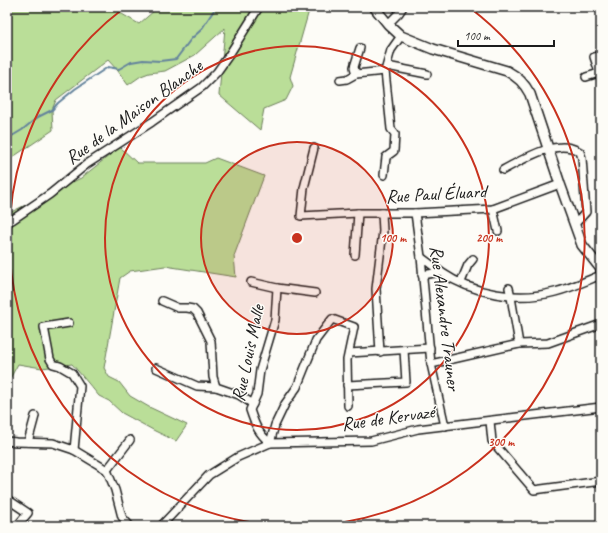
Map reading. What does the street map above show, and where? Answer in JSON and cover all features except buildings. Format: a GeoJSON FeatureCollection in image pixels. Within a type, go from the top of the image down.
{"type":"FeatureCollection","features":[{"type":"Feature","properties":{"kind":"street","name":"Rue de la Maison Blanche"},"geometry":{"type":"LineString","coordinates":[[7,222],[50,194],[87,164],[152,122],[202,87],[217,72],[225,61],[259,7]]}},
{"type":"Feature","properties":{"kind":"street"},"geometry":{"type":"LineString","coordinates":[[374,7],[388,24],[401,36],[433,49],[507,71],[525,84],[530,94],[582,245],[601,269]]}},
{"type":"Feature","properties":{"kind":"street"},"geometry":{"type":"LineString","coordinates":[[388,24],[403,7]]}},
{"type":"Feature","properties":{"kind":"street"},"geometry":{"type":"LineString","coordinates":[[384,175],[386,157],[394,151],[395,134],[391,129],[386,69],[391,50],[401,36]]}},
{"type":"Feature","properties":{"kind":"street"},"geometry":{"type":"LineString","coordinates":[[356,74],[354,67],[360,48]]}},
{"type":"Feature","properties":{"kind":"street"},"geometry":{"type":"LineString","coordinates":[[586,77],[599,73],[599,68],[594,57],[601,55]]}},
{"type":"Feature","properties":{"kind":"street"},"geometry":{"type":"LineString","coordinates":[[340,80],[356,74],[386,69],[427,74]]}},
{"type":"Feature","properties":{"kind":"street"},"geometry":{"type":"LineString","coordinates":[[503,170],[548,149],[557,147],[575,148],[580,152],[582,158],[586,212],[575,224]]}},
{"type":"Feature","properties":{"kind":"street","name":"Rue Paul Éluard"},"geometry":{"type":"LineString","coordinates":[[314,148],[304,188],[300,216],[493,209],[560,184]]}},
{"type":"Feature","properties":{"kind":"street"},"geometry":{"type":"LineString","coordinates":[[493,209],[498,231]]}},
{"type":"Feature","properties":{"kind":"street"},"geometry":{"type":"LineString","coordinates":[[355,255],[358,213]]}},
{"type":"Feature","properties":{"kind":"street"},"geometry":{"type":"LineString","coordinates":[[380,352],[376,289],[383,231],[382,213]]}},
{"type":"Feature","properties":{"kind":"street","name":"Rue Alexandre Trauner"},"geometry":{"type":"LineString","coordinates":[[415,213],[421,257],[431,364],[445,426]]}},
{"type":"Feature","properties":{"kind":"street"},"geometry":{"type":"LineString","coordinates":[[421,257],[440,272],[461,282],[487,292],[511,297],[555,293],[601,274]]}},
{"type":"Feature","properties":{"kind":"street"},"geometry":{"type":"LineString","coordinates":[[461,282],[468,265],[473,259]]}},
{"type":"Feature","properties":{"kind":"street"},"geometry":{"type":"LineString","coordinates":[[422,275],[440,272]]}},
{"type":"Feature","properties":{"kind":"street","name":"Rue Louis Malle"},"geometry":{"type":"LineString","coordinates":[[251,282],[277,288],[315,292]]}},
{"type":"Feature","properties":{"kind":"street","name":"Rue Louis Malle"},"geometry":{"type":"LineString","coordinates":[[270,443],[256,428],[250,410],[258,390],[260,370],[275,320],[277,288]]}},
{"type":"Feature","properties":{"kind":"street"},"geometry":{"type":"LineString","coordinates":[[509,288],[519,344]]}},
{"type":"Feature","properties":{"kind":"street"},"geometry":{"type":"LineString","coordinates":[[162,301],[178,308],[193,309],[197,313],[211,341],[213,376],[216,387]]}},
{"type":"Feature","properties":{"kind":"street"},"geometry":{"type":"LineString","coordinates":[[161,526],[209,475],[238,457],[270,443],[275,425],[285,404],[297,387],[316,340],[332,319],[354,327],[347,360],[348,406]]}},
{"type":"Feature","properties":{"kind":"street"},"geometry":{"type":"LineString","coordinates":[[69,323],[44,328],[50,359],[53,364],[72,373],[80,386],[74,450]]}},
{"type":"Feature","properties":{"kind":"street"},"geometry":{"type":"LineString","coordinates":[[431,364],[519,344],[548,343],[601,324]]}},
{"type":"Feature","properties":{"kind":"street"},"geometry":{"type":"LineString","coordinates":[[349,353],[430,348]]}},
{"type":"Feature","properties":{"kind":"street"},"geometry":{"type":"LineString","coordinates":[[347,386],[406,382],[404,350]]}},
{"type":"Feature","properties":{"kind":"street"},"geometry":{"type":"LineString","coordinates":[[156,368],[197,386],[216,387],[238,395],[253,404]]}},
{"type":"Feature","properties":{"kind":"street","name":"Rue de Kervazé"},"geometry":{"type":"LineString","coordinates":[[270,443],[372,441],[418,429],[601,407]]}},
{"type":"Feature","properties":{"kind":"street"},"geometry":{"type":"LineString","coordinates":[[28,442],[35,416]]}},
{"type":"Feature","properties":{"kind":"street"},"geometry":{"type":"LineString","coordinates":[[490,421],[492,441],[534,490],[601,481]]}},
{"type":"Feature","properties":{"kind":"street"},"geometry":{"type":"LineString","coordinates":[[7,440],[16,442],[53,443],[74,450],[106,470],[115,490],[122,517],[130,526]]}},
{"type":"Feature","properties":{"kind":"street"},"geometry":{"type":"LineString","coordinates":[[106,470],[130,440]]}},
{"type":"Feature","properties":{"kind":"street"},"geometry":{"type":"LineString","coordinates":[[7,499],[28,513],[17,526]]}},
{"type":"Feature","properties":{"kind":"green space"},"geometry":{"type":"Polygon","coordinates":[[[7,7],[110,7],[139,24],[157,7],[310,7],[290,77],[293,86],[286,100],[264,109],[260,130],[219,95],[225,28],[195,55],[165,71],[149,73],[141,76],[128,85],[108,60],[56,100],[52,110],[53,130],[7,161],[7,7]]]}},
{"type":"Feature","properties":{"kind":"green space"},"geometry":{"type":"Polygon","coordinates":[[[438,7],[601,7],[601,11],[557,9],[439,11],[438,7]]]}},
{"type":"Feature","properties":{"kind":"green space"},"geometry":{"type":"Polygon","coordinates":[[[120,147],[137,163],[205,163],[216,158],[264,176],[234,256],[236,277],[165,266],[130,271],[120,278],[104,368],[109,377],[119,382],[130,396],[187,425],[176,441],[122,413],[109,401],[99,396],[72,364],[42,368],[18,364],[7,384],[7,214],[81,178],[120,147]]]}},
{"type":"Feature","properties":{"kind":"waterway"},"geometry":{"type":"LineString","coordinates":[[7,139],[22,130],[38,117],[52,110],[75,89],[108,67],[119,69],[131,62],[176,59],[191,39],[201,30],[216,7]]}}]}
